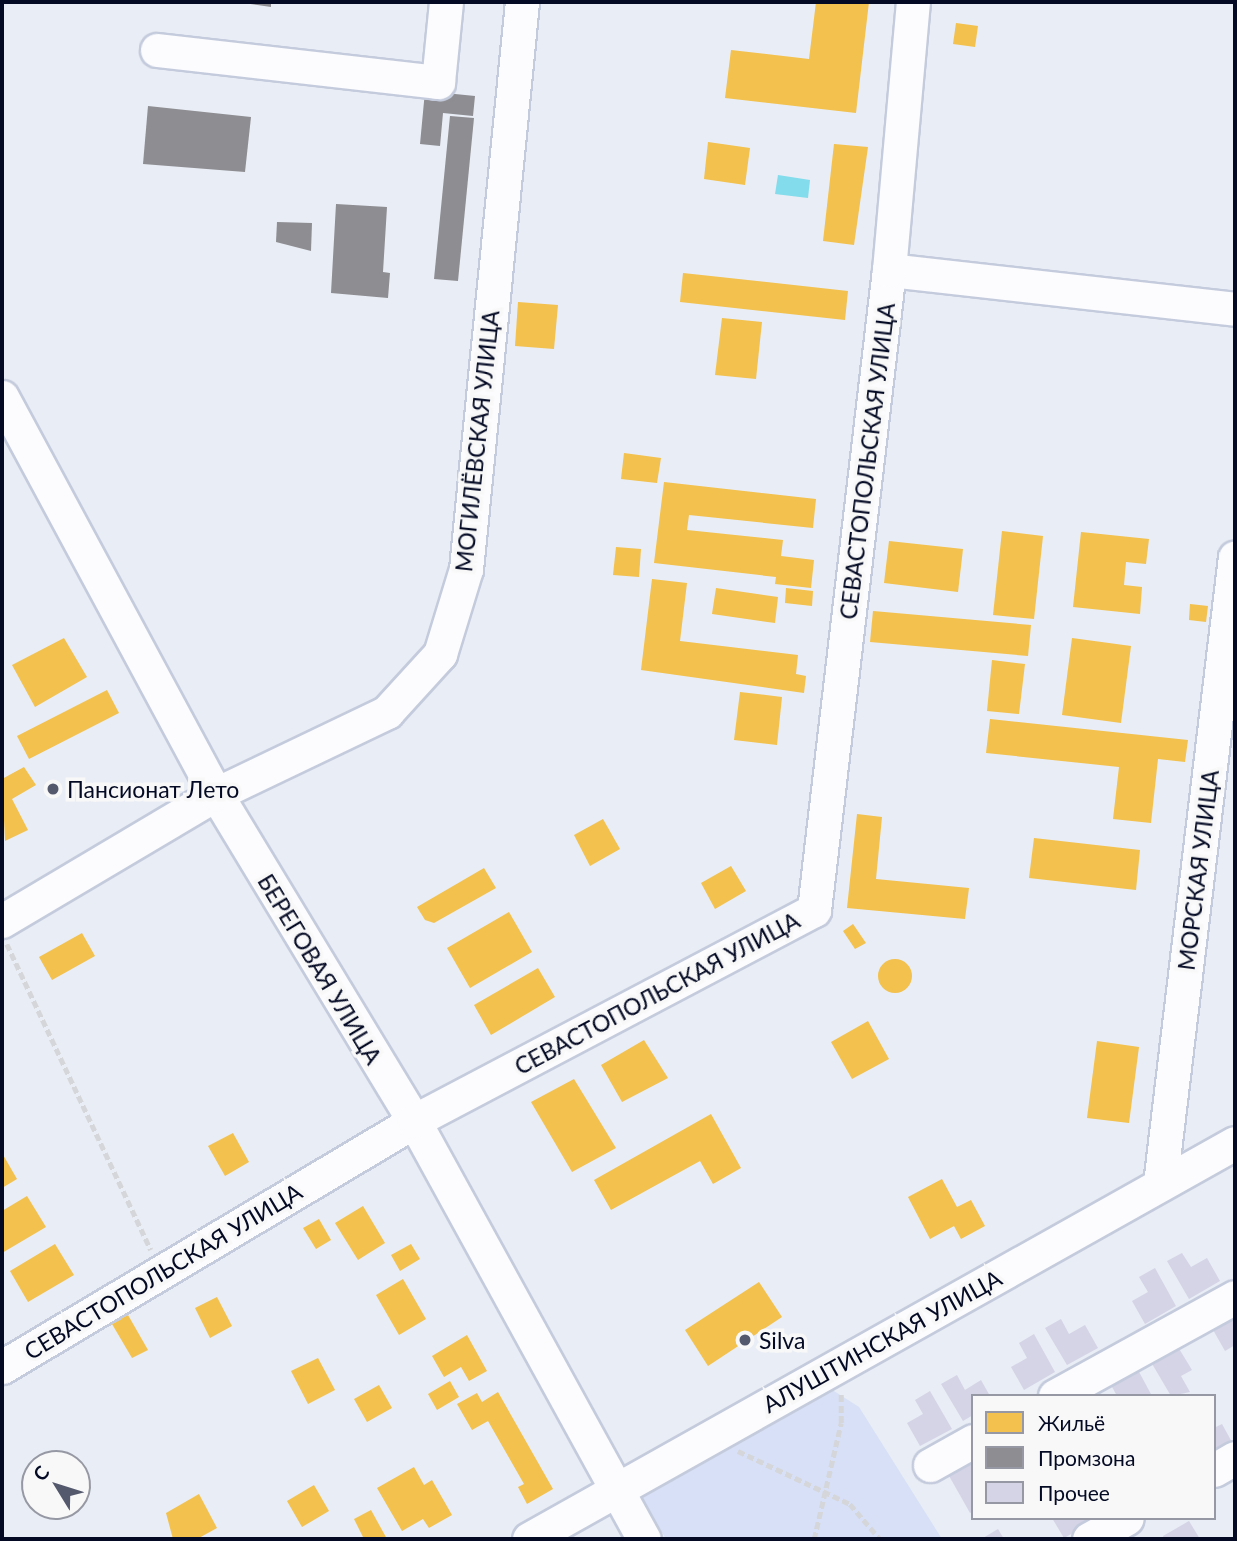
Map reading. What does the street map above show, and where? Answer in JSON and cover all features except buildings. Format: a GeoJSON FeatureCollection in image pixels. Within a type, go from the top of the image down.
{"type":"FeatureCollection","features":[{"type":"Feature","properties":{"kind":"street"},"geometry":{"type":"LineString","coordinates":[[156,50],[438,82],[446,2]]}},
{"type":"Feature","properties":{"kind":"street","name":"МОГИЛЁВСКАЯ УЛИЦА"},"geometry":{"type":"LineString","coordinates":[[2,921],[216,794],[387,712],[440,654],[466,569],[522,2]]}},
{"type":"Feature","properties":{"kind":"street","name":"СЕВАСТОПОЛЬСКАЯ УЛИЦА"},"geometry":{"type":"LineString","coordinates":[[2,1367],[414,1121],[814,910],[889,270],[913,2]]}},
{"type":"Feature","properties":{"kind":"street"},"geometry":{"type":"LineString","coordinates":[[889,270],[1235,309]]}},
{"type":"Feature","properties":{"kind":"street","name":"БЕРЕГОВАЯ УЛИЦА"},"geometry":{"type":"LineString","coordinates":[[2,397],[216,794],[414,1121],[643,1539]]}},
{"type":"Feature","properties":{"kind":"street","name":"МОРСКАЯ УЛИЦА"},"geometry":{"type":"LineString","coordinates":[[1160,1184],[1235,557]]}},
{"type":"Feature","properties":{"kind":"street","name":"АЛУШТИНСКАЯ УЛИЦА"},"geometry":{"type":"LineString","coordinates":[[528,1539],[1235,1143]]}},
{"type":"Feature","properties":{"kind":"street"},"geometry":{"type":"LineString","coordinates":[[1059,1394],[1235,1297]]}},
{"type":"Feature","properties":{"kind":"street"},"geometry":{"type":"LineString","coordinates":[[930,1465],[971,1442]]}},
{"type":"Feature","properties":{"kind":"street"},"geometry":{"type":"LineString","coordinates":[[1216,1469],[1235,1458]]}},
{"type":"Feature","properties":{"kind":"street"},"geometry":{"type":"LineString","coordinates":[[1089,1539],[1123,1520]]}},
{"type":"Feature","properties":{"kind":"path"},"geometry":{"type":"LineString","coordinates":[[2,930],[162,1273]]}},
{"type":"Feature","properties":{"kind":"path"},"geometry":{"type":"LineString","coordinates":[[814,1539],[841,1423],[840,1364]]}},
{"type":"Feature","properties":{"kind":"path"},"geometry":{"type":"LineString","coordinates":[[720,1432],[744,1455],[850,1504],[880,1539]]}},
{"type":"Feature","properties":{"kind":"shaded area"},"geometry":{"type":"Polygon","coordinates":[[[823,1384],[859,1407],[942,1539],[666,1539],[638,1492],[823,1384]]]}},
{"type":"Feature","properties":{"kind":"water"},"geometry":{"type":"Polygon","coordinates":[[[778,175],[810,180],[808,198],[775,194],[778,175]]]}},
{"type":"Feature","properties":{"kind":"place","name":"Пансионат Лето"},"geometry":{"type":"Point","coordinates":[53,789]}},
{"type":"Feature","properties":{"kind":"place","name":"Silva"},"geometry":{"type":"Point","coordinates":[745,1340]}}]}
